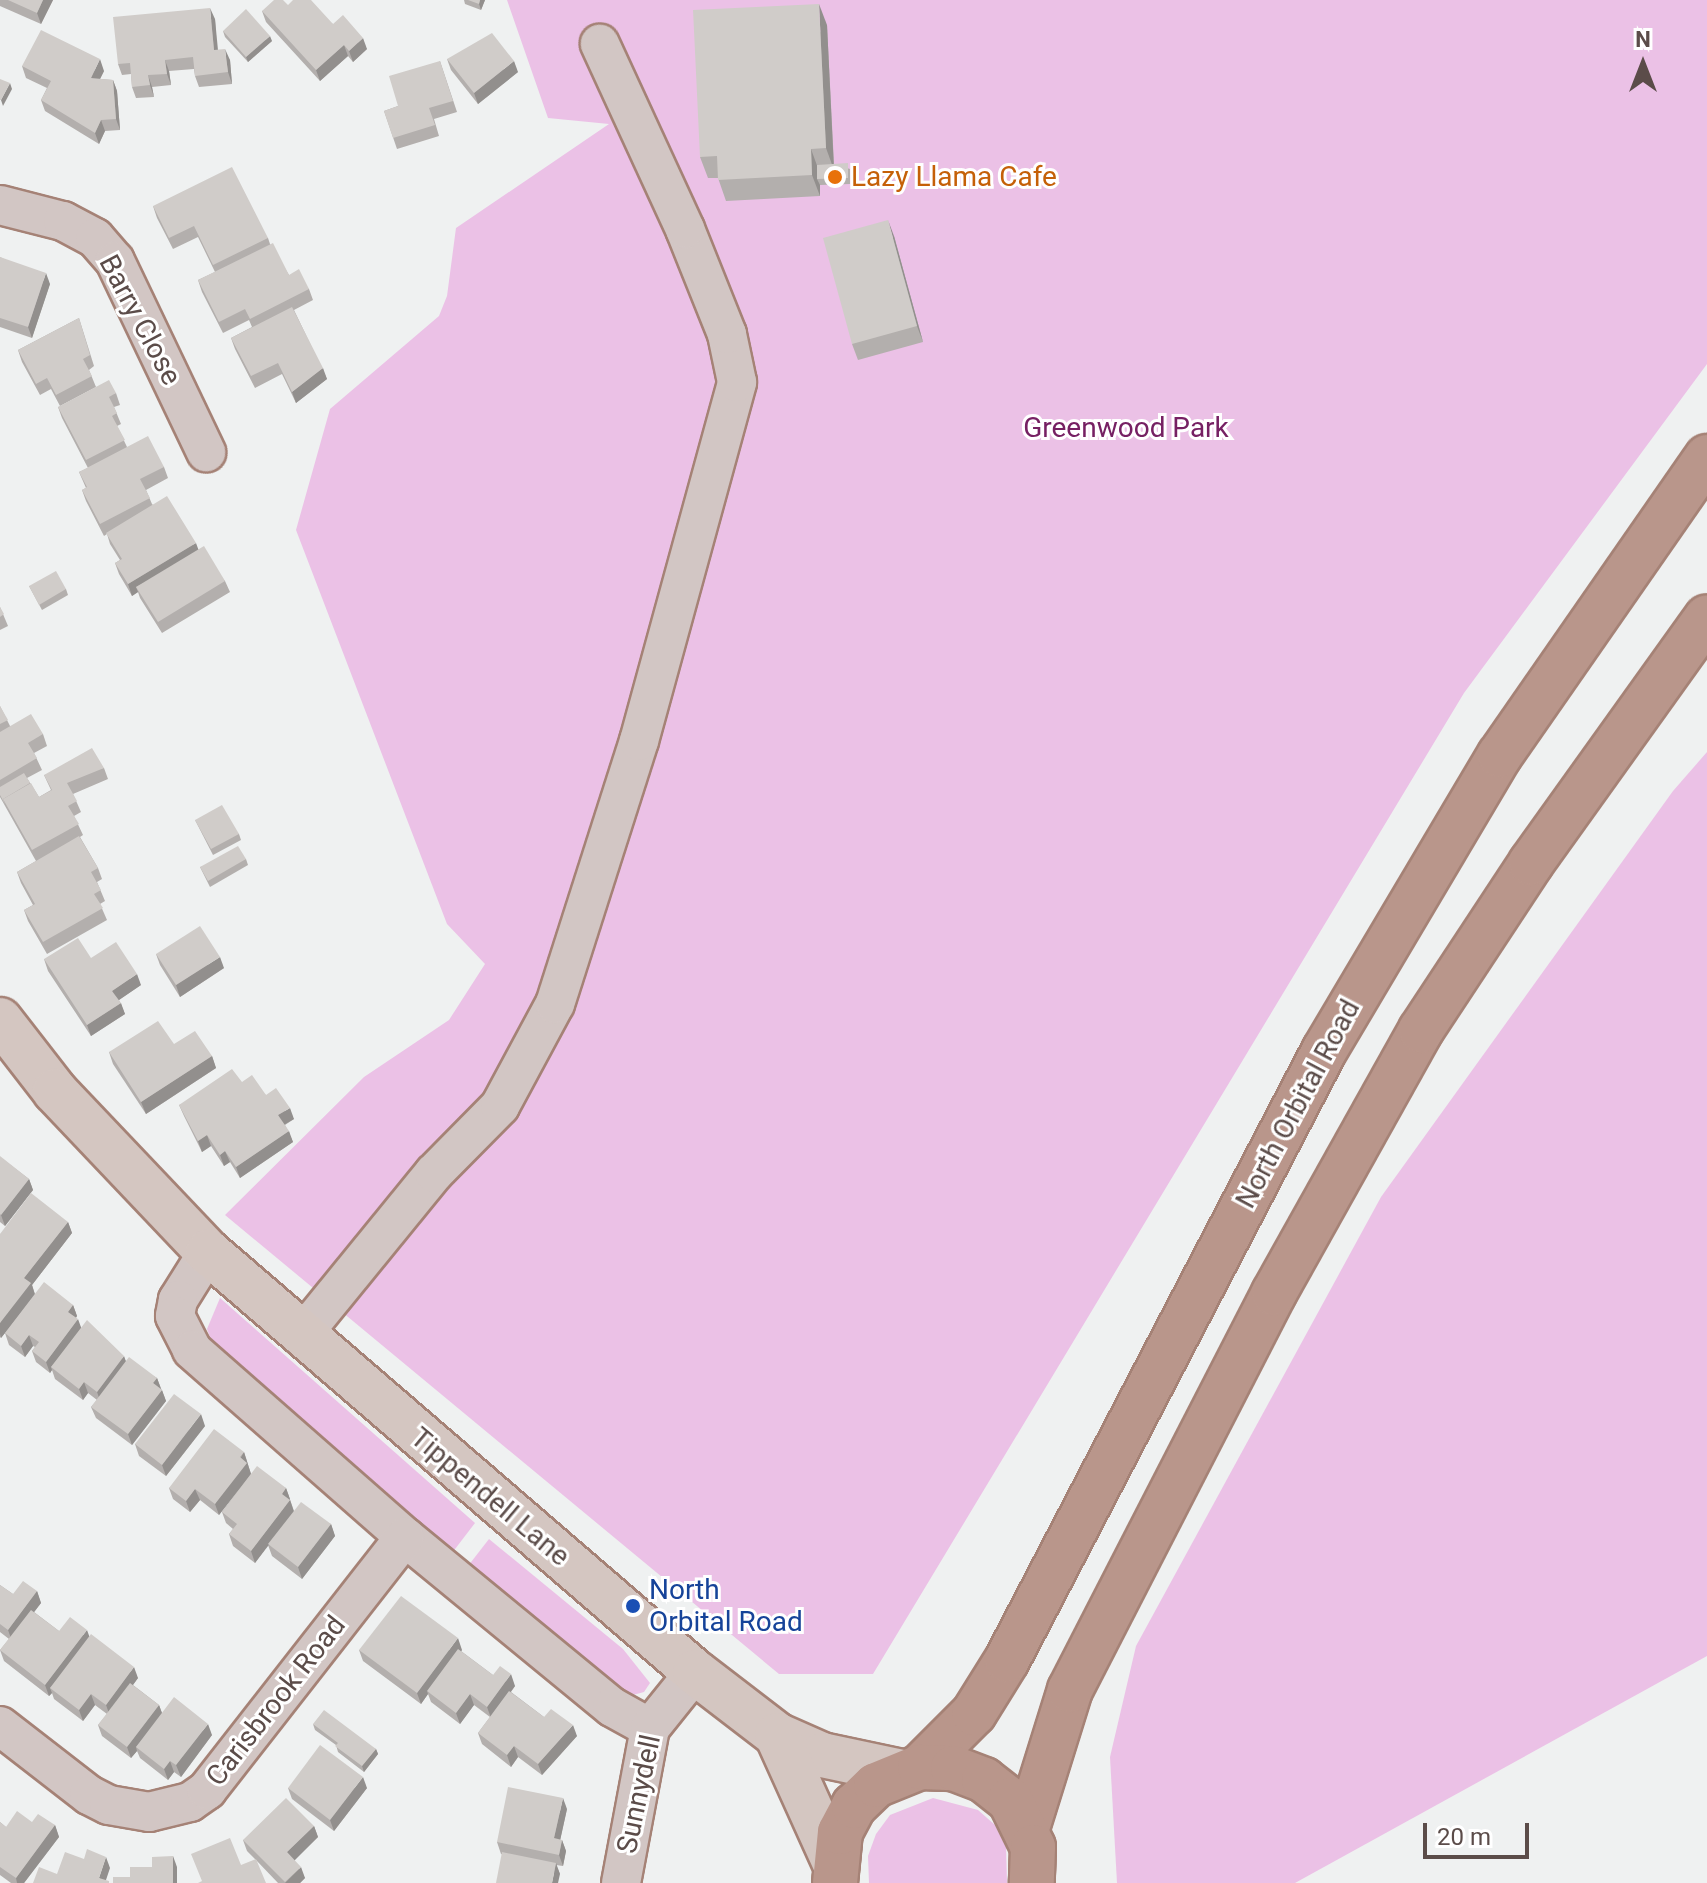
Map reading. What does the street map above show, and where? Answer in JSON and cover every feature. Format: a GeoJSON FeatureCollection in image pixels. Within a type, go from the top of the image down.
{"type":"FeatureCollection","features":[{"type":"Feature","properties":{"kind":"highway","name":"North Orbital Road"},"geometry":{"type":"LineString","coordinates":[[834,1872],[840,1832],[854,1806],[876,1785],[911,1770],[974,1713],[1007,1660],[1324,1051],[1484,782],[1707,457]]}},
{"type":"Feature","properties":{"kind":"highway"},"geometry":{"type":"LineString","coordinates":[[1035,1865],[1070,1690],[1274,1293],[1414,1044],[1531,863],[1707,617]]}},
{"type":"Feature","properties":{"kind":"highway"},"geometry":{"type":"LineString","coordinates":[[911,1770],[953,1768],[984,1780],[1010,1800],[1035,1865]]}},
{"type":"Feature","properties":{"kind":"street"},"geometry":{"type":"LineString","coordinates":[[301,1336],[434,1173],[500,1106],[555,1004],[639,741],[737,382],[727,334],[706,282],[600,44]]}},
{"type":"Feature","properties":{"kind":"street","name":"Barry Close"},"geometry":{"type":"LineString","coordinates":[[0,205],[63,221],[95,238],[115,261],[206,452]]}},
{"type":"Feature","properties":{"kind":"street","name":"Tippendell Lane"},"geometry":{"type":"LineString","coordinates":[[0,1020],[55,1091],[208,1252],[301,1336],[695,1672],[777,1735],[822,1755],[911,1770]]}},
{"type":"Feature","properties":{"kind":"street"},"geometry":{"type":"LineString","coordinates":[[208,1252],[178,1300],[175,1316],[192,1350],[405,1537],[612,1707],[650,1728]]}},
{"type":"Feature","properties":{"kind":"street","name":"Carisbrook Road"},"geometry":{"type":"LineString","coordinates":[[0,1726],[89,1795],[109,1805],[149,1812],[190,1802],[207,1790],[405,1537]]}},
{"type":"Feature","properties":{"kind":"street","name":"Sunnydell"},"geometry":{"type":"LineString","coordinates":[[621,1883],[650,1728],[695,1672]]}},
{"type":"Feature","properties":{"kind":"street","name":"Tippendell Lane"},"geometry":{"type":"LineString","coordinates":[[777,1735],[834,1872]]}},
{"type":"Feature","properties":{"kind":"green space","name":"Greenwood Park"},"geometry":{"type":"Polygon","coordinates":[[[507,0],[1707,0],[1707,364],[1464,693],[873,1674],[779,1674],[225,1215],[364,1077],[449,1020],[485,964],[447,924],[296,530],[330,409],[439,316],[447,296],[456,228],[609,124],[548,118],[507,0]]]}},
{"type":"Feature","properties":{"kind":"green space"},"geometry":{"type":"Polygon","coordinates":[[[1707,752],[1707,1656],[1295,1883],[1117,1883],[1110,1757],[1136,1646],[1381,1197],[1673,791],[1707,752]]]}},
{"type":"Feature","properties":{"kind":"green space"},"geometry":{"type":"Polygon","coordinates":[[[220,1298],[475,1523],[452,1553],[213,1345],[207,1329],[220,1298]]]}},
{"type":"Feature","properties":{"kind":"green space"},"geometry":{"type":"Polygon","coordinates":[[[489,1539],[623,1649],[650,1683],[644,1692],[629,1696],[606,1684],[468,1566],[489,1539]]]}},
{"type":"Feature","properties":{"kind":"green space"},"geometry":{"type":"Polygon","coordinates":[[[933,1798],[978,1810],[995,1825],[1006,1847],[1007,1883],[869,1883],[868,1856],[876,1834],[890,1815],[933,1798]]]}},
{"type":"Feature","properties":{"kind":"building"},"geometry":{"type":"Polygon","coordinates":[[[8,0],[43,0],[37,13],[8,0]]]}},
{"type":"Feature","properties":{"kind":"building"},"geometry":{"type":"Polygon","coordinates":[[[274,0],[283,0],[288,5],[293,0],[311,0],[333,24],[343,15],[363,38],[349,51],[344,45],[316,70],[262,11],[274,0]]]}},
{"type":"Feature","properties":{"kind":"building"},"geometry":{"type":"Polygon","coordinates":[[[819,4],[826,148],[811,149],[812,175],[718,180],[717,156],[700,157],[693,10],[819,4]]]}},
{"type":"Feature","properties":{"kind":"building"},"geometry":{"type":"Polygon","coordinates":[[[210,8],[214,50],[225,49],[228,72],[195,76],[193,57],[165,60],[167,74],[148,75],[150,85],[132,87],[130,63],[118,64],[113,17],[210,8]]]}},
{"type":"Feature","properties":{"kind":"building"},"geometry":{"type":"Polygon","coordinates":[[[246,9],[270,36],[246,57],[223,31],[246,9]]]}},
{"type":"Feature","properties":{"kind":"building"},"geometry":{"type":"Polygon","coordinates":[[[41,30],[100,59],[91,78],[113,80],[116,119],[101,120],[95,133],[41,100],[51,81],[22,66],[41,30]]]}},
{"type":"Feature","properties":{"kind":"building"},"geometry":{"type":"Polygon","coordinates":[[[492,33],[514,61],[474,93],[447,59],[492,33]]]}},
{"type":"Feature","properties":{"kind":"building"},"geometry":{"type":"Polygon","coordinates":[[[440,61],[453,101],[429,108],[435,125],[393,138],[384,111],[398,106],[389,76],[440,61]]]}},
{"type":"Feature","properties":{"kind":"building"},"geometry":{"type":"Polygon","coordinates":[[[0,79],[10,83],[1,100],[0,100],[0,79]]]}},
{"type":"Feature","properties":{"kind":"building"},"geometry":{"type":"Polygon","coordinates":[[[848,163],[848,178],[817,179],[817,165],[848,163]]]}},
{"type":"Feature","properties":{"kind":"building"},"geometry":{"type":"Polygon","coordinates":[[[232,167],[268,238],[213,265],[194,226],[169,238],[153,206],[232,167]]]}},
{"type":"Feature","properties":{"kind":"building"},"geometry":{"type":"Polygon","coordinates":[[[888,220],[917,326],[852,344],[823,238],[888,220]]]}},
{"type":"Feature","properties":{"kind":"building"},"geometry":{"type":"Polygon","coordinates":[[[273,243],[289,275],[299,269],[309,289],[250,319],[245,309],[219,322],[198,280],[273,243]]]}},
{"type":"Feature","properties":{"kind":"building"},"geometry":{"type":"Polygon","coordinates":[[[0,257],[46,273],[28,327],[0,318],[0,257]]]}},
{"type":"Feature","properties":{"kind":"building"},"geometry":{"type":"Polygon","coordinates":[[[292,307],[323,368],[292,392],[278,363],[251,376],[231,338],[292,307]]]}},
{"type":"Feature","properties":{"kind":"building"},"geometry":{"type":"Polygon","coordinates":[[[79,318],[90,355],[83,359],[92,376],[56,395],[47,378],[36,384],[18,350],[79,318]]]}},
{"type":"Feature","properties":{"kind":"building"},"geometry":{"type":"Polygon","coordinates":[[[109,380],[116,393],[109,397],[117,413],[112,416],[125,440],[86,460],[58,407],[109,380]]]}},
{"type":"Feature","properties":{"kind":"building"},"geometry":{"type":"Polygon","coordinates":[[[148,436],[164,467],[140,479],[150,498],[100,524],[82,490],[87,487],[79,472],[148,436]]]}},
{"type":"Feature","properties":{"kind":"building"},"geometry":{"type":"Polygon","coordinates":[[[167,496],[196,543],[128,584],[115,563],[122,559],[106,533],[167,496]]]}},
{"type":"Feature","properties":{"kind":"building"},"geometry":{"type":"Polygon","coordinates":[[[204,546],[225,581],[158,622],[136,587],[204,546]]]}},
{"type":"Feature","properties":{"kind":"building"},"geometry":{"type":"Polygon","coordinates":[[[56,571],[66,589],[39,605],[29,586],[56,571]]]}},
{"type":"Feature","properties":{"kind":"building"},"geometry":{"type":"Polygon","coordinates":[[[0,706],[8,720],[0,724],[0,706]]]}},
{"type":"Feature","properties":{"kind":"building"},"geometry":{"type":"Polygon","coordinates":[[[31,714],[43,734],[28,743],[37,758],[0,780],[0,732],[31,714]]]}},
{"type":"Feature","properties":{"kind":"building"},"geometry":{"type":"Polygon","coordinates":[[[92,748],[104,768],[67,783],[77,801],[68,806],[79,824],[32,850],[3,799],[31,783],[39,797],[52,790],[44,775],[92,748]]]}},
{"type":"Feature","properties":{"kind":"building"},"geometry":{"type":"Polygon","coordinates":[[[24,773],[30,783],[3,799],[5,804],[0,795],[0,787],[24,773]]]}},
{"type":"Feature","properties":{"kind":"building"},"geometry":{"type":"Polygon","coordinates":[[[222,805],[239,834],[211,849],[195,820],[222,805]]]}},
{"type":"Feature","properties":{"kind":"building"},"geometry":{"type":"Polygon","coordinates":[[[79,836],[98,868],[91,872],[101,890],[94,894],[103,908],[43,942],[24,910],[35,904],[17,872],[79,836]]]}},
{"type":"Feature","properties":{"kind":"building"},"geometry":{"type":"Polygon","coordinates":[[[238,846],[246,859],[208,881],[200,867],[238,846]]]}},
{"type":"Feature","properties":{"kind":"building"},"geometry":{"type":"Polygon","coordinates":[[[200,926],[220,957],[176,985],[156,954],[200,926]]]}},
{"type":"Feature","properties":{"kind":"building"},"geometry":{"type":"Polygon","coordinates":[[[78,938],[91,958],[116,942],[137,974],[112,991],[121,1003],[87,1025],[44,959],[78,938]]]}},
{"type":"Feature","properties":{"kind":"building"},"geometry":{"type":"Polygon","coordinates":[[[158,1021],[174,1044],[195,1031],[212,1056],[141,1102],[109,1052],[158,1021]]]}},
{"type":"Feature","properties":{"kind":"building"},"geometry":{"type":"Polygon","coordinates":[[[232,1069],[242,1082],[252,1075],[266,1095],[276,1088],[290,1108],[278,1115],[289,1131],[236,1167],[225,1151],[220,1155],[207,1135],[198,1141],[179,1105],[232,1069]]]}},
{"type":"Feature","properties":{"kind":"building"},"geometry":{"type":"Polygon","coordinates":[[[0,1156],[29,1179],[1,1215],[0,1214],[0,1156]]]}},
{"type":"Feature","properties":{"kind":"building"},"geometry":{"type":"Polygon","coordinates":[[[31,1193],[68,1222],[24,1278],[31,1283],[0,1323],[0,1234],[31,1193]]]}},
{"type":"Feature","properties":{"kind":"building"},"geometry":{"type":"Polygon","coordinates":[[[44,1282],[73,1305],[68,1312],[78,1319],[46,1362],[32,1351],[39,1342],[29,1335],[21,1346],[5,1333],[44,1282]]]}},
{"type":"Feature","properties":{"kind":"building"},"geometry":{"type":"Polygon","coordinates":[[[87,1320],[124,1356],[97,1392],[84,1382],[79,1389],[51,1367],[87,1320]]]}},
{"type":"Feature","properties":{"kind":"building"},"geometry":{"type":"Polygon","coordinates":[[[129,1357],[157,1378],[153,1383],[162,1390],[128,1434],[91,1407],[129,1357]]]}},
{"type":"Feature","properties":{"kind":"building"},"geometry":{"type":"Polygon","coordinates":[[[174,1394],[201,1414],[162,1465],[135,1444],[174,1394]]]}},
{"type":"Feature","properties":{"kind":"building"},"geometry":{"type":"Polygon","coordinates":[[[214,1429],[244,1452],[240,1457],[247,1463],[215,1504],[195,1489],[186,1501],[169,1488],[214,1429]]]}},
{"type":"Feature","properties":{"kind":"building"},"geometry":{"type":"Polygon","coordinates":[[[257,1466],[286,1488],[282,1494],[290,1500],[251,1551],[229,1534],[237,1524],[222,1512],[257,1466]]]}},
{"type":"Feature","properties":{"kind":"building"},"geometry":{"type":"Polygon","coordinates":[[[301,1502],[331,1524],[298,1567],[268,1544],[301,1502]]]}},
{"type":"Feature","properties":{"kind":"building"},"geometry":{"type":"Polygon","coordinates":[[[23,1581],[37,1591],[8,1630],[0,1624],[0,1585],[13,1594],[23,1581]]]}},
{"type":"Feature","properties":{"kind":"building"},"geometry":{"type":"Polygon","coordinates":[[[401,1596],[458,1638],[417,1693],[359,1650],[401,1596]]]}},
{"type":"Feature","properties":{"kind":"building"},"geometry":{"type":"Polygon","coordinates":[[[31,1610],[59,1631],[70,1617],[87,1630],[45,1685],[0,1650],[31,1610]]]}},
{"type":"Feature","properties":{"kind":"building"},"geometry":{"type":"Polygon","coordinates":[[[91,1634],[134,1667],[106,1705],[91,1694],[79,1710],[50,1688],[91,1634]]]}},
{"type":"Feature","properties":{"kind":"building"},"geometry":{"type":"Polygon","coordinates":[[[458,1649],[493,1675],[500,1666],[511,1674],[487,1707],[470,1694],[456,1713],[427,1691],[458,1649]]]}},
{"type":"Feature","properties":{"kind":"building"},"geometry":{"type":"Polygon","coordinates":[[[130,1683],[159,1705],[127,1747],[98,1725],[130,1683]]]}},
{"type":"Feature","properties":{"kind":"building"},"geometry":{"type":"Polygon","coordinates":[[[509,1691],[544,1717],[551,1709],[573,1725],[538,1764],[514,1746],[507,1755],[478,1733],[509,1691]]]}},
{"type":"Feature","properties":{"kind":"building"},"geometry":{"type":"Polygon","coordinates":[[[174,1697],[208,1724],[176,1765],[170,1761],[164,1769],[136,1747],[174,1697]]]}},
{"type":"Feature","properties":{"kind":"building"},"geometry":{"type":"Polygon","coordinates":[[[324,1710],[376,1749],[362,1766],[313,1724],[324,1710]]]}},
{"type":"Feature","properties":{"kind":"building"},"geometry":{"type":"Polygon","coordinates":[[[320,1745],[363,1777],[330,1820],[288,1788],[320,1745]]]}},
{"type":"Feature","properties":{"kind":"building"},"geometry":{"type":"Polygon","coordinates":[[[508,1787],[563,1798],[554,1838],[562,1840],[559,1855],[497,1842],[508,1787]]]}},
{"type":"Feature","properties":{"kind":"building"},"geometry":{"type":"Polygon","coordinates":[[[286,1798],[314,1826],[287,1852],[301,1867],[285,1882],[243,1840],[286,1798]]]}},
{"type":"Feature","properties":{"kind":"building"},"geometry":{"type":"Polygon","coordinates":[[[17,1811],[32,1822],[38,1814],[55,1825],[16,1878],[0,1867],[0,1822],[6,1827],[17,1811]]]}},
{"type":"Feature","properties":{"kind":"building"},"geometry":{"type":"Polygon","coordinates":[[[230,1838],[241,1865],[256,1859],[266,1883],[198,1883],[202,1881],[191,1854],[230,1838]]]}},
{"type":"Feature","properties":{"kind":"building"},"geometry":{"type":"Polygon","coordinates":[[[87,1849],[106,1857],[99,1878],[109,1883],[33,1883],[39,1867],[57,1874],[65,1852],[84,1859],[87,1849]]]}},
{"type":"Feature","properties":{"kind":"building"},"geometry":{"type":"Polygon","coordinates":[[[502,1852],[556,1863],[552,1883],[496,1883],[502,1852]]]}},
{"type":"Feature","properties":{"kind":"building"},"geometry":{"type":"Polygon","coordinates":[[[173,1856],[173,1883],[113,1883],[113,1877],[130,1877],[130,1867],[152,1867],[152,1857],[173,1856]]]}},
{"type":"Feature","properties":{"kind":"place","name":"Lazy Llama Cafe"},"geometry":{"type":"Point","coordinates":[835,177]}},
{"type":"Feature","properties":{"kind":"place","name":"North Orbital Road"},"geometry":{"type":"Point","coordinates":[633,1606]}}]}
